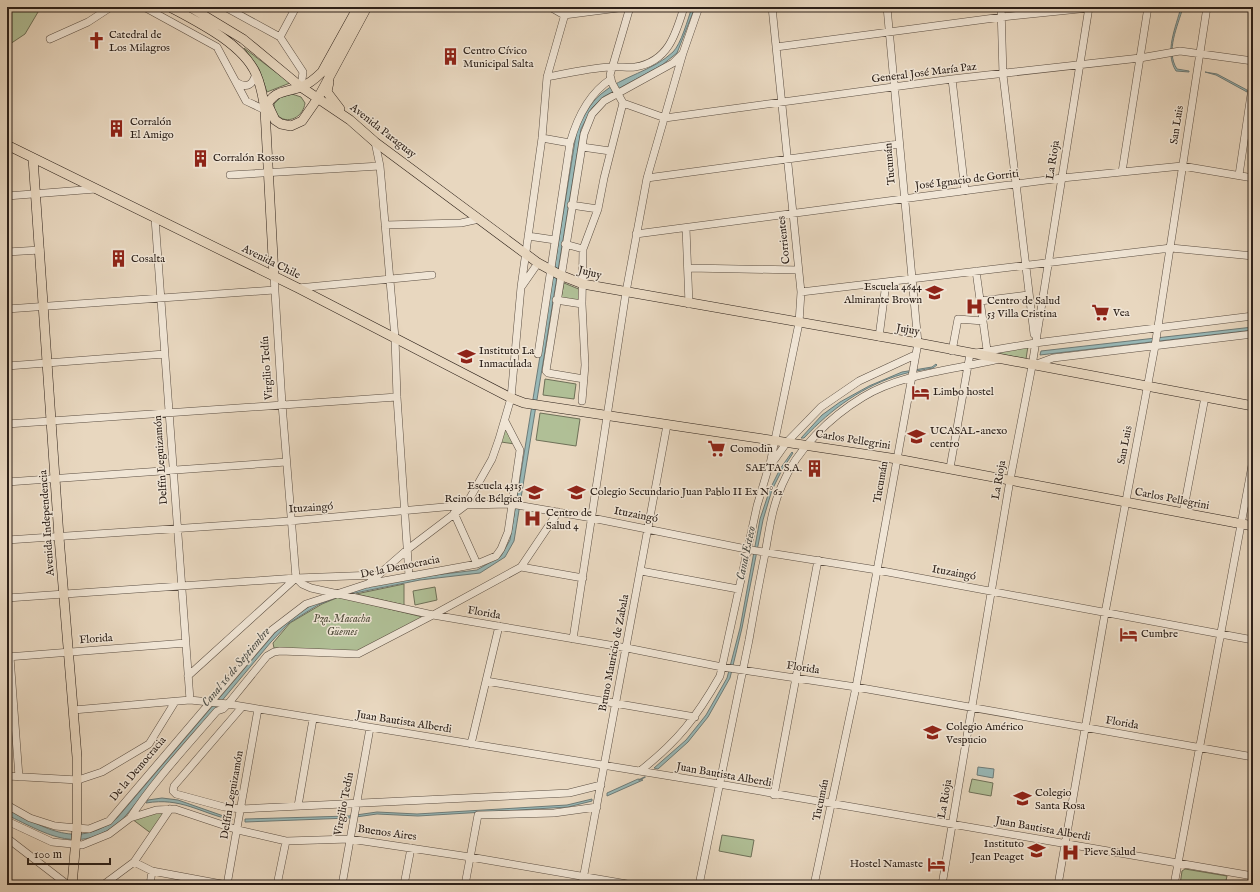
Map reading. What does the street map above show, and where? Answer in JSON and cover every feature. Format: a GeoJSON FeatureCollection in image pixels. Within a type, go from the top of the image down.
{"type":"FeatureCollection","features":[{"type":"Feature","properties":{"kind":"main road"},"geometry":{"type":"LineString","coordinates":[[170,7],[228,42],[244,57],[256,73],[266,107],[275,120],[286,126],[291,126],[302,121],[318,98],[367,7]]}},
{"type":"Feature","properties":{"kind":"main road","name":"Avenida Paraguay"},"geometry":{"type":"LineString","coordinates":[[190,7],[243,40],[301,87],[350,120],[376,142],[525,254],[560,275]]}},
{"type":"Feature","properties":{"kind":"main road"},"geometry":{"type":"LineString","coordinates":[[266,107],[271,98],[278,93],[301,87],[316,78],[322,72],[358,7]]}},
{"type":"Feature","properties":{"kind":"main road"},"geometry":{"type":"LineString","coordinates":[[330,77],[327,92],[350,120]]}},
{"type":"Feature","properties":{"kind":"main road","name":"Virgilio Tedín"},"geometry":{"type":"LineString","coordinates":[[266,107],[267,173],[274,276]]}},
{"type":"Feature","properties":{"kind":"main road","name":"Avenida Chile"},"geometry":{"type":"LineString","coordinates":[[7,145],[298,288],[511,398],[524,403],[589,413]]}},
{"type":"Feature","properties":{"kind":"main road","name":"Avenida Independencia"},"geometry":{"type":"LineString","coordinates":[[33,158],[59,537],[78,780],[77,828],[72,885]]}},
{"type":"Feature","properties":{"kind":"main road","name":"Jujuy"},"geometry":{"type":"LineString","coordinates":[[560,275],[583,284],[689,304],[918,343],[999,360],[1253,406]]}},
{"type":"Feature","properties":{"kind":"main road","name":"Carlos Pellegrini"},"geometry":{"type":"LineString","coordinates":[[589,413],[606,417],[808,445],[950,468],[1253,526]]}},
{"type":"Feature","properties":{"kind":"street"},"geometry":{"type":"LineString","coordinates":[[50,39],[88,22],[111,7]]}},
{"type":"Feature","properties":{"kind":"street"},"geometry":{"type":"LineString","coordinates":[[144,7],[217,47],[246,101],[266,107]]}},
{"type":"Feature","properties":{"kind":"street"},"geometry":{"type":"LineString","coordinates":[[225,7],[236,10],[280,37],[303,72],[301,87]]}},
{"type":"Feature","properties":{"kind":"street"},"geometry":{"type":"LineString","coordinates":[[280,37],[296,7]]}},
{"type":"Feature","properties":{"kind":"street"},"geometry":{"type":"LineString","coordinates":[[550,7],[564,15],[626,7]]}},
{"type":"Feature","properties":{"kind":"street"},"geometry":{"type":"LineString","coordinates":[[367,584],[408,549],[466,505],[492,459],[511,398],[521,287],[542,138],[547,77],[567,7]]}},
{"type":"Feature","properties":{"kind":"street"},"geometry":{"type":"LineString","coordinates":[[582,401],[584,379],[582,304],[583,249],[598,209],[610,151],[623,103],[611,81],[612,67],[630,7]]}},
{"type":"Feature","properties":{"kind":"street"},"geometry":{"type":"LineString","coordinates":[[547,77],[612,67],[636,67],[660,56],[676,35],[684,7]]}},
{"type":"Feature","properties":{"kind":"street"},"geometry":{"type":"LineString","coordinates":[[573,639],[626,292],[647,178],[683,53],[699,7]]}},
{"type":"Feature","properties":{"kind":"street","name":"Corrientes"},"geometry":{"type":"LineString","coordinates":[[640,772],[684,733],[720,676],[724,667],[738,589],[749,549],[757,506],[775,441],[799,323],[801,292],[780,103],[772,7]]}},
{"type":"Feature","properties":{"kind":"street","name":"Tucumán"},"geometry":{"type":"LineString","coordinates":[[814,885],[856,687],[918,343],[887,7]]}},
{"type":"Feature","properties":{"kind":"street"},"geometry":{"type":"LineString","coordinates":[[1001,7],[1003,75],[1024,265],[1035,343]]}},
{"type":"Feature","properties":{"kind":"street"},"geometry":{"type":"LineString","coordinates":[[776,47],[1089,7]]}},
{"type":"Feature","properties":{"kind":"street","name":"La Rioja"},"geometry":{"type":"LineString","coordinates":[[942,885],[1010,480],[1032,366],[1089,7]]}},
{"type":"Feature","properties":{"kind":"street"},"geometry":{"type":"LineString","coordinates":[[1122,172],[1148,7]]}},
{"type":"Feature","properties":{"kind":"street","name":"San Luis"},"geometry":{"type":"LineString","coordinates":[[1058,885],[1105,614],[1155,346],[1207,7]]}},
{"type":"Feature","properties":{"kind":"street","name":"General José María Paz"},"geometry":{"type":"LineString","coordinates":[[623,103],[665,118],[952,79],[1003,75],[1140,58],[1180,51],[1253,61]]}},
{"type":"Feature","properties":{"kind":"street"},"geometry":{"type":"LineString","coordinates":[[584,379],[548,373],[546,371],[560,275],[584,134],[592,114],[604,101],[673,63],[683,53]]}},
{"type":"Feature","properties":{"kind":"street"},"geometry":{"type":"LineString","coordinates":[[236,82],[242,87],[252,84],[256,73]]}},
{"type":"Feature","properties":{"kind":"street"},"geometry":{"type":"LineString","coordinates":[[952,79],[965,191]]}},
{"type":"Feature","properties":{"kind":"street"},"geometry":{"type":"LineString","coordinates":[[538,354],[570,143],[583,109],[598,89],[611,81]]}},
{"type":"Feature","properties":{"kind":"street"},"geometry":{"type":"LineString","coordinates":[[1239,175],[1253,81]]}},
{"type":"Feature","properties":{"kind":"street"},"geometry":{"type":"LineString","coordinates":[[542,138],[570,143]]}},
{"type":"Feature","properties":{"kind":"street"},"geometry":{"type":"LineString","coordinates":[[376,142],[380,166],[395,338],[397,397],[409,576]]}},
{"type":"Feature","properties":{"kind":"street"},"geometry":{"type":"LineString","coordinates":[[647,178],[786,158],[899,144]]}},
{"type":"Feature","properties":{"kind":"street"},"geometry":{"type":"LineString","coordinates":[[582,148],[610,151]]}},
{"type":"Feature","properties":{"kind":"street"},"geometry":{"type":"LineString","coordinates":[[230,175],[380,166]]}},
{"type":"Feature","properties":{"kind":"street","name":"José Ignacio de Gorriti"},"geometry":{"type":"LineString","coordinates":[[636,234],[1062,178],[1182,166],[1253,178]]}},
{"type":"Feature","properties":{"kind":"street"},"geometry":{"type":"LineString","coordinates":[[7,196],[96,189]]}},
{"type":"Feature","properties":{"kind":"street"},"geometry":{"type":"LineString","coordinates":[[572,205],[598,209]]}},
{"type":"Feature","properties":{"kind":"street","name":"Delfín Leguizamón"},"geometry":{"type":"LineString","coordinates":[[155,218],[190,700]]}},
{"type":"Feature","properties":{"kind":"street"},"geometry":{"type":"LineString","coordinates":[[385,225],[461,223],[479,219]]}},
{"type":"Feature","properties":{"kind":"street"},"geometry":{"type":"LineString","coordinates":[[686,228],[689,268],[689,304]]}},
{"type":"Feature","properties":{"kind":"street"},"geometry":{"type":"LineString","coordinates":[[528,236],[555,240]]}},
{"type":"Feature","properties":{"kind":"street"},"geometry":{"type":"LineString","coordinates":[[565,244],[583,249]]}},
{"type":"Feature","properties":{"kind":"street"},"geometry":{"type":"LineString","coordinates":[[801,292],[1171,248],[1253,256]]}},
{"type":"Feature","properties":{"kind":"street"},"geometry":{"type":"LineString","coordinates":[[7,252],[40,250]]}},
{"type":"Feature","properties":{"kind":"street"},"geometry":{"type":"LineString","coordinates":[[521,287],[538,263]]}},
{"type":"Feature","properties":{"kind":"street"},"geometry":{"type":"LineString","coordinates":[[689,268],[798,270]]}},
{"type":"Feature","properties":{"kind":"street"},"geometry":{"type":"LineString","coordinates":[[976,271],[987,350]]}},
{"type":"Feature","properties":{"kind":"street"},"geometry":{"type":"LineString","coordinates":[[298,288],[432,275]]}},
{"type":"Feature","properties":{"kind":"street","name":"Virgilio Tedín"},"geometry":{"type":"LineString","coordinates":[[274,276],[290,521],[296,578]]}},
{"type":"Feature","properties":{"kind":"street"},"geometry":{"type":"LineString","coordinates":[[879,337],[886,283]]}},
{"type":"Feature","properties":{"kind":"street"},"geometry":{"type":"LineString","coordinates":[[7,309],[274,290]]}},
{"type":"Feature","properties":{"kind":"street"},"geometry":{"type":"LineString","coordinates":[[980,301],[1028,295]]}},
{"type":"Feature","properties":{"kind":"street"},"geometry":{"type":"LineString","coordinates":[[556,300],[582,304]]}},
{"type":"Feature","properties":{"kind":"street"},"geometry":{"type":"LineString","coordinates":[[950,468],[970,354],[1035,343],[1253,316]]}},
{"type":"Feature","properties":{"kind":"street"},"geometry":{"type":"LineString","coordinates":[[952,351],[958,319],[983,321]]}},
{"type":"Feature","properties":{"kind":"street"},"geometry":{"type":"LineString","coordinates":[[1032,366],[1053,358],[1253,334]]}},
{"type":"Feature","properties":{"kind":"street"},"geometry":{"type":"LineString","coordinates":[[7,366],[165,354]]}},
{"type":"Feature","properties":{"kind":"street","name":"Corrientes"},"geometry":{"type":"LineString","coordinates":[[768,469],[787,442],[804,423],[837,394],[859,381],[916,355]]}},
{"type":"Feature","properties":{"kind":"street"},"geometry":{"type":"LineString","coordinates":[[700,885],[763,552],[782,484],[792,465],[808,445],[837,416],[864,397],[882,388],[911,377],[999,360]]}},
{"type":"Feature","properties":{"kind":"street"},"geometry":{"type":"LineString","coordinates":[[7,424],[397,397]]}},
{"type":"Feature","properties":{"kind":"street"},"geometry":{"type":"LineString","coordinates":[[1183,513],[1205,397]]}},
{"type":"Feature","properties":{"kind":"street","name":"De la Democracia"},"geometry":{"type":"LineString","coordinates":[[7,805],[41,822],[54,826],[89,829],[109,821],[272,630],[306,604],[367,584],[478,564],[496,556],[501,549],[508,532],[520,450],[505,421]]}},
{"type":"Feature","properties":{"kind":"street","name":"Bruno Mauricio de Zabala"},"geometry":{"type":"LineString","coordinates":[[582,885],[667,425]]}},
{"type":"Feature","properties":{"kind":"street"},"geometry":{"type":"LineString","coordinates":[[1174,885],[1201,748],[1253,460]]}},
{"type":"Feature","properties":{"kind":"street"},"geometry":{"type":"LineString","coordinates":[[7,482],[286,462]]}},
{"type":"Feature","properties":{"kind":"street","name":"Ituzaingó"},"geometry":{"type":"LineString","coordinates":[[7,540],[290,521],[405,512],[466,505],[511,504],[648,528],[763,552],[877,570],[1105,614],[1253,640]]}},
{"type":"Feature","properties":{"kind":"street"},"geometry":{"type":"LineString","coordinates":[[433,615],[520,567],[558,512]]}},
{"type":"Feature","properties":{"kind":"street"},"geometry":{"type":"LineString","coordinates":[[454,513],[478,564]]}},
{"type":"Feature","properties":{"kind":"street"},"geometry":{"type":"LineString","coordinates":[[774,795],[818,560]]}},
{"type":"Feature","properties":{"kind":"street"},"geometry":{"type":"LineString","coordinates":[[520,567],[583,578]]}},
{"type":"Feature","properties":{"kind":"street"},"geometry":{"type":"LineString","coordinates":[[641,570],[738,589]]}},
{"type":"Feature","properties":{"kind":"street"},"geometry":{"type":"LineString","coordinates":[[7,598],[182,585],[376,575]]}},
{"type":"Feature","properties":{"kind":"street"},"geometry":{"type":"LineString","coordinates":[[296,578],[302,584],[311,588],[338,594]]}},
{"type":"Feature","properties":{"kind":"street"},"geometry":{"type":"LineString","coordinates":[[188,676],[296,578]]}},
{"type":"Feature","properties":{"kind":"street","name":"Florida"},"geometry":{"type":"LineString","coordinates":[[338,594],[433,615],[627,648],[740,670],[856,687],[1253,757]]}},
{"type":"Feature","properties":{"kind":"street","name":"De la Democracia"},"geometry":{"type":"LineString","coordinates":[[130,818],[146,795],[176,758],[216,711],[223,709],[228,704],[267,656],[274,652],[280,651],[358,654],[433,615]]}},
{"type":"Feature","properties":{"kind":"street"},"geometry":{"type":"LineString","coordinates":[[472,744],[499,626]]}},
{"type":"Feature","properties":{"kind":"street","name":"Florida"},"geometry":{"type":"LineString","coordinates":[[9,657],[186,643]]}},
{"type":"Feature","properties":{"kind":"street"},"geometry":{"type":"LineString","coordinates":[[9,657],[19,777]]}},
{"type":"Feature","properties":{"kind":"street"},"geometry":{"type":"LineString","coordinates":[[486,681],[695,717]]}},
{"type":"Feature","properties":{"kind":"street","name":"Juan Bautista Alberdi"},"geometry":{"type":"LineString","coordinates":[[73,710],[190,700],[228,704],[719,784],[831,805],[952,824],[1253,876]]}},
{"type":"Feature","properties":{"kind":"street"},"geometry":{"type":"LineString","coordinates":[[7,776],[78,780],[102,772],[149,744],[175,702]]}},
{"type":"Feature","properties":{"kind":"street"},"geometry":{"type":"LineString","coordinates":[[242,707],[174,786],[173,791],[176,794],[241,810],[298,806],[356,807],[569,793],[601,785]]}},
{"type":"Feature","properties":{"kind":"street","name":"Delfín Leguizamón"},"geometry":{"type":"LineString","coordinates":[[227,885],[238,830],[258,709]]}},
{"type":"Feature","properties":{"kind":"street"},"geometry":{"type":"LineString","coordinates":[[298,806],[313,719]]}},
{"type":"Feature","properties":{"kind":"street","name":"Virgilio Tedín"},"geometry":{"type":"LineString","coordinates":[[342,885],[370,728]]}},
{"type":"Feature","properties":{"kind":"street"},"geometry":{"type":"LineString","coordinates":[[465,885],[478,815],[554,813],[597,807]]}},
{"type":"Feature","properties":{"kind":"street"},"geometry":{"type":"LineString","coordinates":[[103,885],[134,862],[170,809]]}},
{"type":"Feature","properties":{"kind":"street","name":"Buenos Aires"},"geometry":{"type":"LineString","coordinates":[[7,821],[52,842],[82,845],[96,841],[120,828],[130,818],[156,810],[170,809],[185,811],[238,830],[286,842],[350,839],[470,857],[633,885]]}},
{"type":"Feature","properties":{"kind":"street"},"geometry":{"type":"LineString","coordinates":[[7,838],[68,885]]}},
{"type":"Feature","properties":{"kind":"street"},"geometry":{"type":"LineString","coordinates":[[278,885],[286,842]]}},
{"type":"Feature","properties":{"kind":"street"},"geometry":{"type":"LineString","coordinates":[[404,885],[411,848]]}},
{"type":"Feature","properties":{"kind":"street"},"geometry":{"type":"LineString","coordinates":[[134,862],[152,871],[227,885]]}},
{"type":"Feature","properties":{"kind":"street"},"geometry":{"type":"LineString","coordinates":[[150,885],[152,871]]}},
{"type":"Feature","properties":{"kind":"green space"},"geometry":{"type":"Polygon","coordinates":[[[7,7],[41,7],[25,34],[7,46],[7,7]]]}},
{"type":"Feature","properties":{"kind":"green space"},"geometry":{"type":"Polygon","coordinates":[[[244,48],[290,83],[267,92],[259,69],[244,48]]]}},
{"type":"Feature","properties":{"kind":"green space"},"geometry":{"type":"Polygon","coordinates":[[[292,94],[301,97],[305,103],[303,110],[294,118],[288,120],[283,119],[278,116],[275,111],[274,104],[281,97],[292,94]]]}},
{"type":"Feature","properties":{"kind":"green space"},"geometry":{"type":"Polygon","coordinates":[[[564,283],[581,290],[580,301],[561,298],[564,283]]]}},
{"type":"Feature","properties":{"kind":"green space"},"geometry":{"type":"Polygon","coordinates":[[[1028,346],[1026,359],[993,353],[1028,346]]]}},
{"type":"Feature","properties":{"kind":"green space"},"geometry":{"type":"Polygon","coordinates":[[[545,379],[576,384],[574,399],[543,395],[545,379]]]}},
{"type":"Feature","properties":{"kind":"green space"},"geometry":{"type":"Polygon","coordinates":[[[540,413],[580,419],[576,446],[536,440],[540,413]]]}},
{"type":"Feature","properties":{"kind":"green space"},"geometry":{"type":"Polygon","coordinates":[[[505,428],[515,444],[501,442],[505,428]]]}},
{"type":"Feature","properties":{"kind":"green space"},"geometry":{"type":"Polygon","coordinates":[[[404,584],[404,605],[356,594],[404,584]]]}},
{"type":"Feature","properties":{"kind":"green space"},"geometry":{"type":"Polygon","coordinates":[[[435,587],[437,600],[415,605],[413,591],[435,587]]]}},
{"type":"Feature","properties":{"kind":"green space","name":"Pza. Macacha Güemes"},"geometry":{"type":"Polygon","coordinates":[[[339,597],[423,617],[359,652],[274,648],[273,643],[290,623],[322,604],[339,597]]]}},
{"type":"Feature","properties":{"kind":"green space"},"geometry":{"type":"Polygon","coordinates":[[[972,779],[993,783],[991,796],[969,792],[972,779]]]}},
{"type":"Feature","properties":{"kind":"green space"},"geometry":{"type":"Polygon","coordinates":[[[168,810],[152,834],[132,819],[168,810]]]}},
{"type":"Feature","properties":{"kind":"green space"},"geometry":{"type":"Polygon","coordinates":[[[722,835],[754,840],[751,857],[719,851],[722,835]]]}},
{"type":"Feature","properties":{"kind":"green space"},"geometry":{"type":"Polygon","coordinates":[[[1185,869],[1227,876],[1225,885],[1180,885],[1182,871],[1185,869]]]}},
{"type":"Feature","properties":{"kind":"water"},"geometry":{"type":"Polygon","coordinates":[[[692,7],[695,7],[677,53],[662,65],[603,97],[592,108],[581,129],[514,541],[505,557],[480,573],[420,580],[340,596],[318,605],[289,623],[271,642],[122,820],[107,831],[92,837],[78,840],[64,838],[51,835],[7,815],[7,809],[48,829],[62,833],[88,833],[102,828],[117,818],[285,621],[317,602],[352,590],[419,577],[477,570],[501,556],[510,540],[577,129],[590,106],[601,94],[618,83],[665,59],[673,52],[681,37],[692,7]]]}},
{"type":"Feature","properties":{"kind":"water"},"geometry":{"type":"Polygon","coordinates":[[[1181,7],[1183,7],[1172,46],[1172,54],[1177,69],[1189,72],[1176,71],[1171,56],[1172,39],[1181,7]]]}},
{"type":"Feature","properties":{"kind":"water"},"geometry":{"type":"Polygon","coordinates":[[[1205,72],[1217,74],[1247,90],[1247,92],[1216,75],[1205,72]]]}},
{"type":"Feature","properties":{"kind":"water"},"geometry":{"type":"Polygon","coordinates":[[[1253,327],[1253,330],[1040,355],[1041,351],[1253,327]]]}},
{"type":"Feature","properties":{"kind":"water"},"geometry":{"type":"Polygon","coordinates":[[[936,364],[937,365],[933,368],[903,374],[862,391],[825,417],[804,438],[801,438],[822,415],[840,402],[869,386],[902,372],[932,367],[936,364]]]}},
{"type":"Feature","properties":{"kind":"water"},"geometry":{"type":"Polygon","coordinates":[[[792,452],[793,453],[772,490],[763,520],[742,628],[730,678],[708,717],[688,742],[658,769],[654,768],[686,740],[706,715],[727,678],[740,628],[760,519],[770,489],[780,469],[792,452]]]}},
{"type":"Feature","properties":{"kind":"water"},"geometry":{"type":"Polygon","coordinates":[[[978,767],[994,769],[993,778],[977,775],[978,767]]]}},
{"type":"Feature","properties":{"kind":"water"},"geometry":{"type":"Polygon","coordinates":[[[638,779],[643,780],[607,796],[607,793],[638,779]]]}},
{"type":"Feature","properties":{"kind":"water"},"geometry":{"type":"Polygon","coordinates":[[[162,798],[178,800],[232,820],[170,802],[146,803],[148,800],[162,798]]]}},
{"type":"Feature","properties":{"kind":"water"},"geometry":{"type":"Polygon","coordinates":[[[592,799],[592,801],[568,807],[418,816],[377,814],[349,818],[245,822],[245,819],[349,816],[377,812],[417,814],[567,805],[592,799]]]}},
{"type":"Feature","properties":{"kind":"waterway"},"geometry":{"type":"LineString","coordinates":[[639,780],[645,777]]}},
{"type":"Feature","properties":{"kind":"place","name":"Catedral de Los Milagros"},"geometry":{"type":"Point","coordinates":[96,41]}},
{"type":"Feature","properties":{"kind":"place","name":"Centro Cívico Municipal Salta"},"geometry":{"type":"Point","coordinates":[450,57]}},
{"type":"Feature","properties":{"kind":"place","name":"Corralón El Amigo"},"geometry":{"type":"Point","coordinates":[117,128]}},
{"type":"Feature","properties":{"kind":"place","name":"Corralón Rosso"},"geometry":{"type":"Point","coordinates":[200,158]}},
{"type":"Feature","properties":{"kind":"place","name":"Cosalta"},"geometry":{"type":"Point","coordinates":[118,259]}},
{"type":"Feature","properties":{"kind":"place","name":"Escuela 4644 Almirante Brown"},"geometry":{"type":"Point","coordinates":[935,293]}},
{"type":"Feature","properties":{"kind":"place","name":"Centro de Salud 53 Villa Cristina"},"geometry":{"type":"Point","coordinates":[974,307]}},
{"type":"Feature","properties":{"kind":"place","name":"Vea"},"geometry":{"type":"Point","coordinates":[1100,313]}},
{"type":"Feature","properties":{"kind":"place","name":"Instituto La Inmaculada"},"geometry":{"type":"Point","coordinates":[466,357]}},
{"type":"Feature","properties":{"kind":"place","name":"Limbo hostel"},"geometry":{"type":"Point","coordinates":[920,392]}},
{"type":"Feature","properties":{"kind":"place","name":"UCASAL-anexo centro"},"geometry":{"type":"Point","coordinates":[917,437]}},
{"type":"Feature","properties":{"kind":"place","name":"Comodin"},"geometry":{"type":"Point","coordinates":[717,449]}},
{"type":"Feature","properties":{"kind":"place","name":"SAETA S.A."},"geometry":{"type":"Point","coordinates":[815,468]}},
{"type":"Feature","properties":{"kind":"place","name":"Escuela 4315 Reino de Bélgica"},"geometry":{"type":"Point","coordinates":[535,492]}},
{"type":"Feature","properties":{"kind":"place","name":"Colegio Secundario Juan Pablo II Ex N°62"},"geometry":{"type":"Point","coordinates":[577,492]}},
{"type":"Feature","properties":{"kind":"place","name":"Centro de Salud 4"},"geometry":{"type":"Point","coordinates":[533,519]}},
{"type":"Feature","properties":{"kind":"place","name":"Cumbre"},"geometry":{"type":"Point","coordinates":[1128,634]}},
{"type":"Feature","properties":{"kind":"place","name":"Colegio Américo Vespucio"},"geometry":{"type":"Point","coordinates":[933,733]}},
{"type":"Feature","properties":{"kind":"place","name":"Colegio Santa Rosa"},"geometry":{"type":"Point","coordinates":[1022,799]}},
{"type":"Feature","properties":{"kind":"place","name":"Instituto Jean Peaget"},"geometry":{"type":"Point","coordinates":[1037,850]}},
{"type":"Feature","properties":{"kind":"place","name":"Pieve Salud"},"geometry":{"type":"Point","coordinates":[1071,852]}},
{"type":"Feature","properties":{"kind":"place","name":"Hostel Namaste"},"geometry":{"type":"Point","coordinates":[936,864]}},
{"type":"Feature","properties":{"kind":"water label","name":"Canal Esteco"},"geometry":{"type":"Point","coordinates":[746,553]}},
{"type":"Feature","properties":{"kind":"water label","name":"Canal 16 de Septiembre"},"geometry":{"type":"Point","coordinates":[236,667]}}]}
